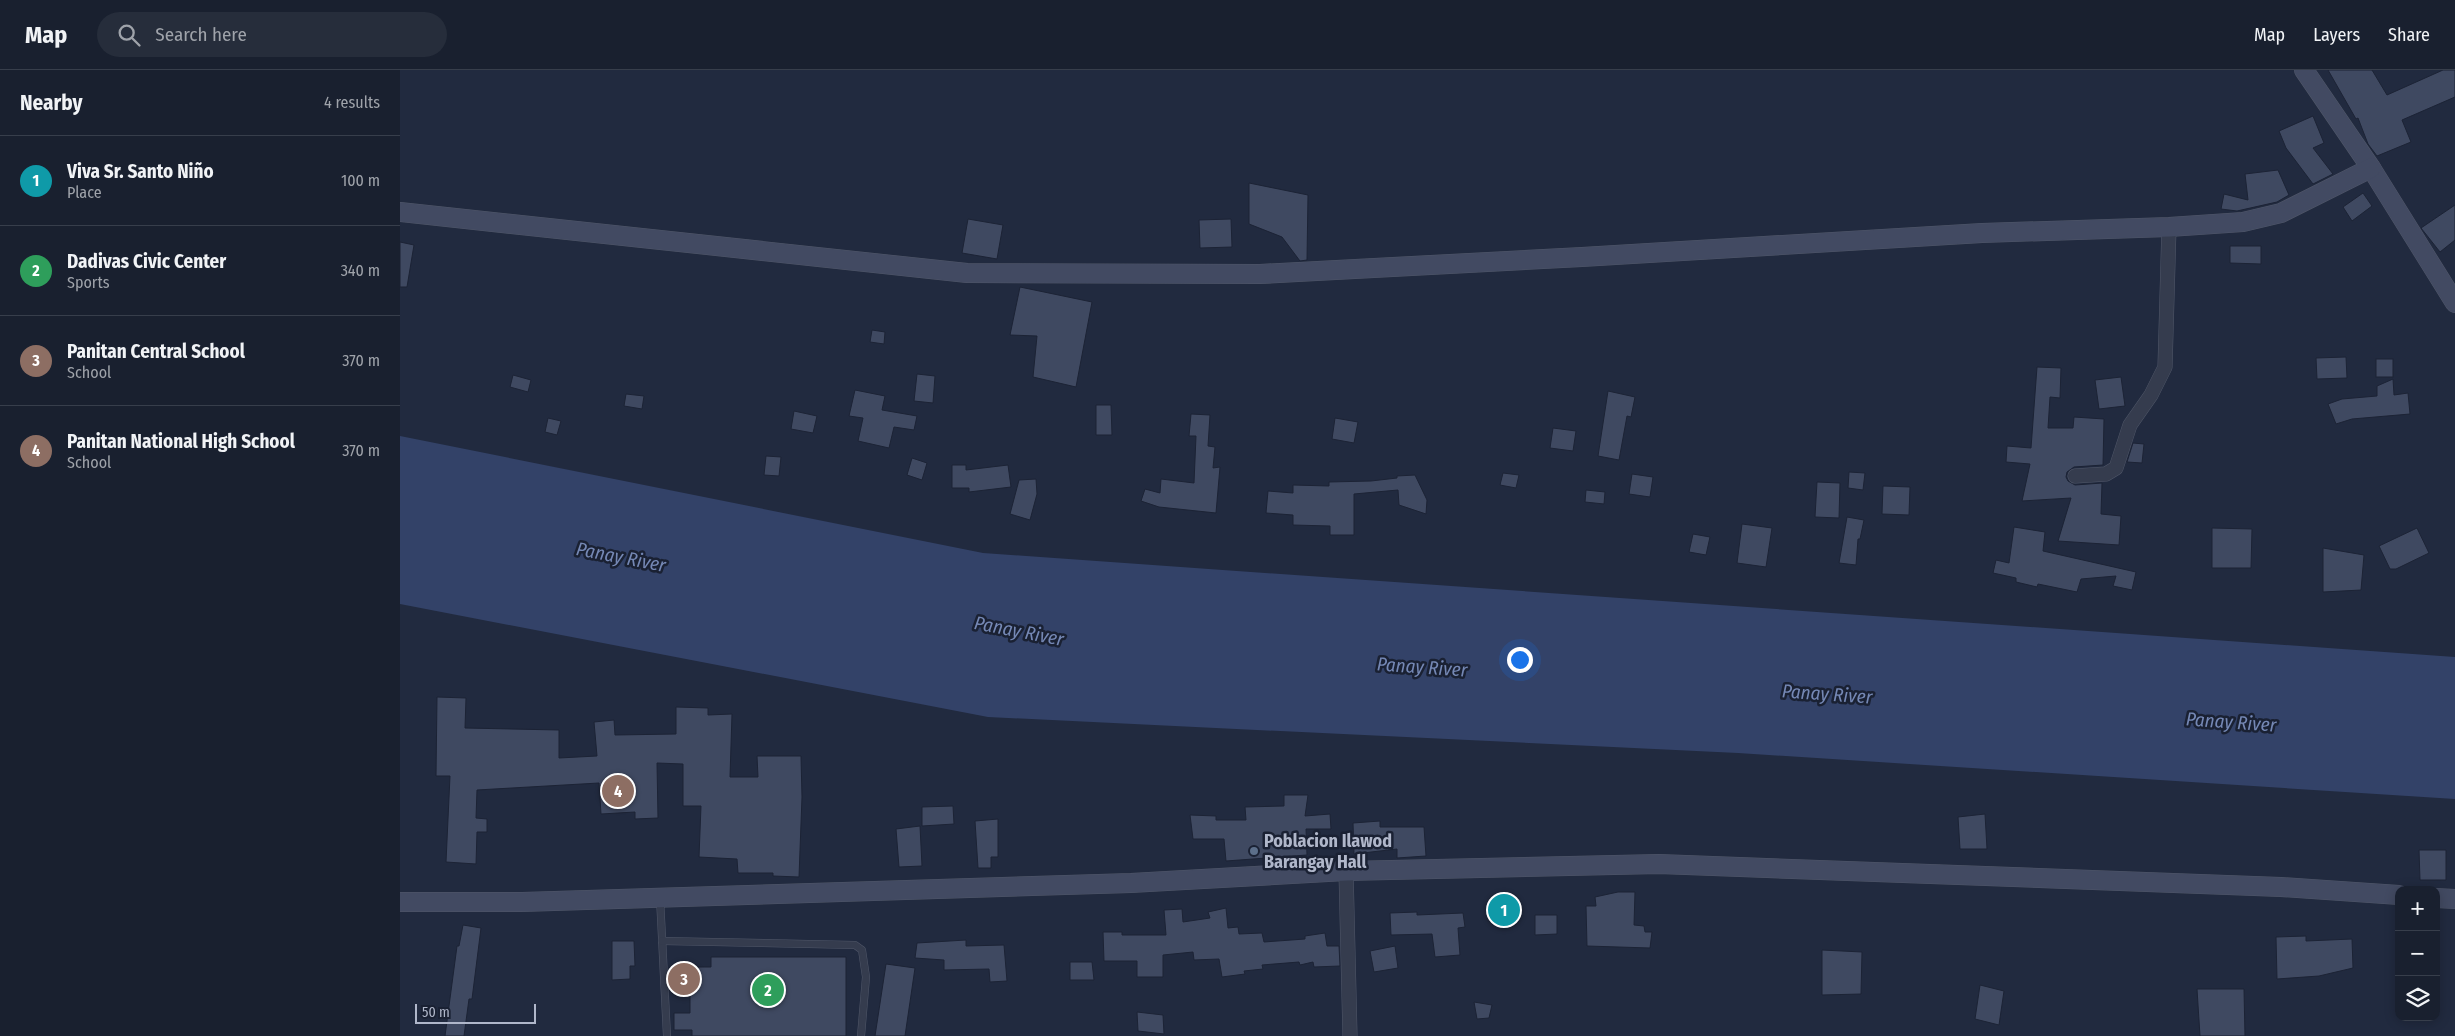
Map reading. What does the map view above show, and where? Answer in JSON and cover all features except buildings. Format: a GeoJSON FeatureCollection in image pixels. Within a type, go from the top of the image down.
{"type":"FeatureCollection","features":[{"type":"Feature","properties":{"kind":"main road"},"geometry":{"type":"LineString","coordinates":[[2304,70],[2371,168],[2455,303]]}},
{"type":"Feature","properties":{"kind":"main road"},"geometry":{"type":"LineString","coordinates":[[400,212],[967,273],[1260,274],[1582,258],[1972,234],[2169,227],[2243,222],[2280,213],[2371,168]]}},
{"type":"Feature","properties":{"kind":"main road"},"geometry":{"type":"LineString","coordinates":[[400,902],[522,902],[660,898],[1131,883],[1346,871],[1660,864],[2282,887],[2395,895]]}},
{"type":"Feature","properties":{"kind":"main road"},"geometry":{"type":"LineString","coordinates":[[2440,898],[2455,899]]}},
{"type":"Feature","properties":{"kind":"street"},"geometry":{"type":"LineString","coordinates":[[2075,476],[2106,474],[2116,468],[2130,425],[2151,395],[2165,367],[2169,227]]}},
{"type":"Feature","properties":{"kind":"street"},"geometry":{"type":"LineString","coordinates":[[1346,871],[1350,1036]]}},
{"type":"Feature","properties":{"kind":"lane"},"geometry":{"type":"LineString","coordinates":[[660,898],[667,1036]]}},
{"type":"Feature","properties":{"kind":"lane"},"geometry":{"type":"LineString","coordinates":[[662,942],[855,945],[862,950],[866,978],[861,1036]]}},
{"type":"Feature","properties":{"kind":"water","name":"Panay River"},"geometry":{"type":"Polygon","coordinates":[[[400,436],[983,553],[2455,657],[2455,799],[1738,753],[988,717],[400,604],[400,436]]]}},
{"type":"Feature","properties":{"kind":"place","name":"Panitan National High School"},"geometry":{"type":"Point","coordinates":[618,791]}},
{"type":"Feature","properties":{"kind":"place","name":"Poblacion Ilawod Barangay Hall"},"geometry":{"type":"Point","coordinates":[1254,851]}},
{"type":"Feature","properties":{"kind":"place","name":"Viva Sr. Santo Niño"},"geometry":{"type":"Point","coordinates":[1504,910]}},
{"type":"Feature","properties":{"kind":"place","name":"Panitan Central School"},"geometry":{"type":"Point","coordinates":[684,979]}},
{"type":"Feature","properties":{"kind":"place","name":"Dadivas Civic Center"},"geometry":{"type":"Point","coordinates":[768,990]}}]}
